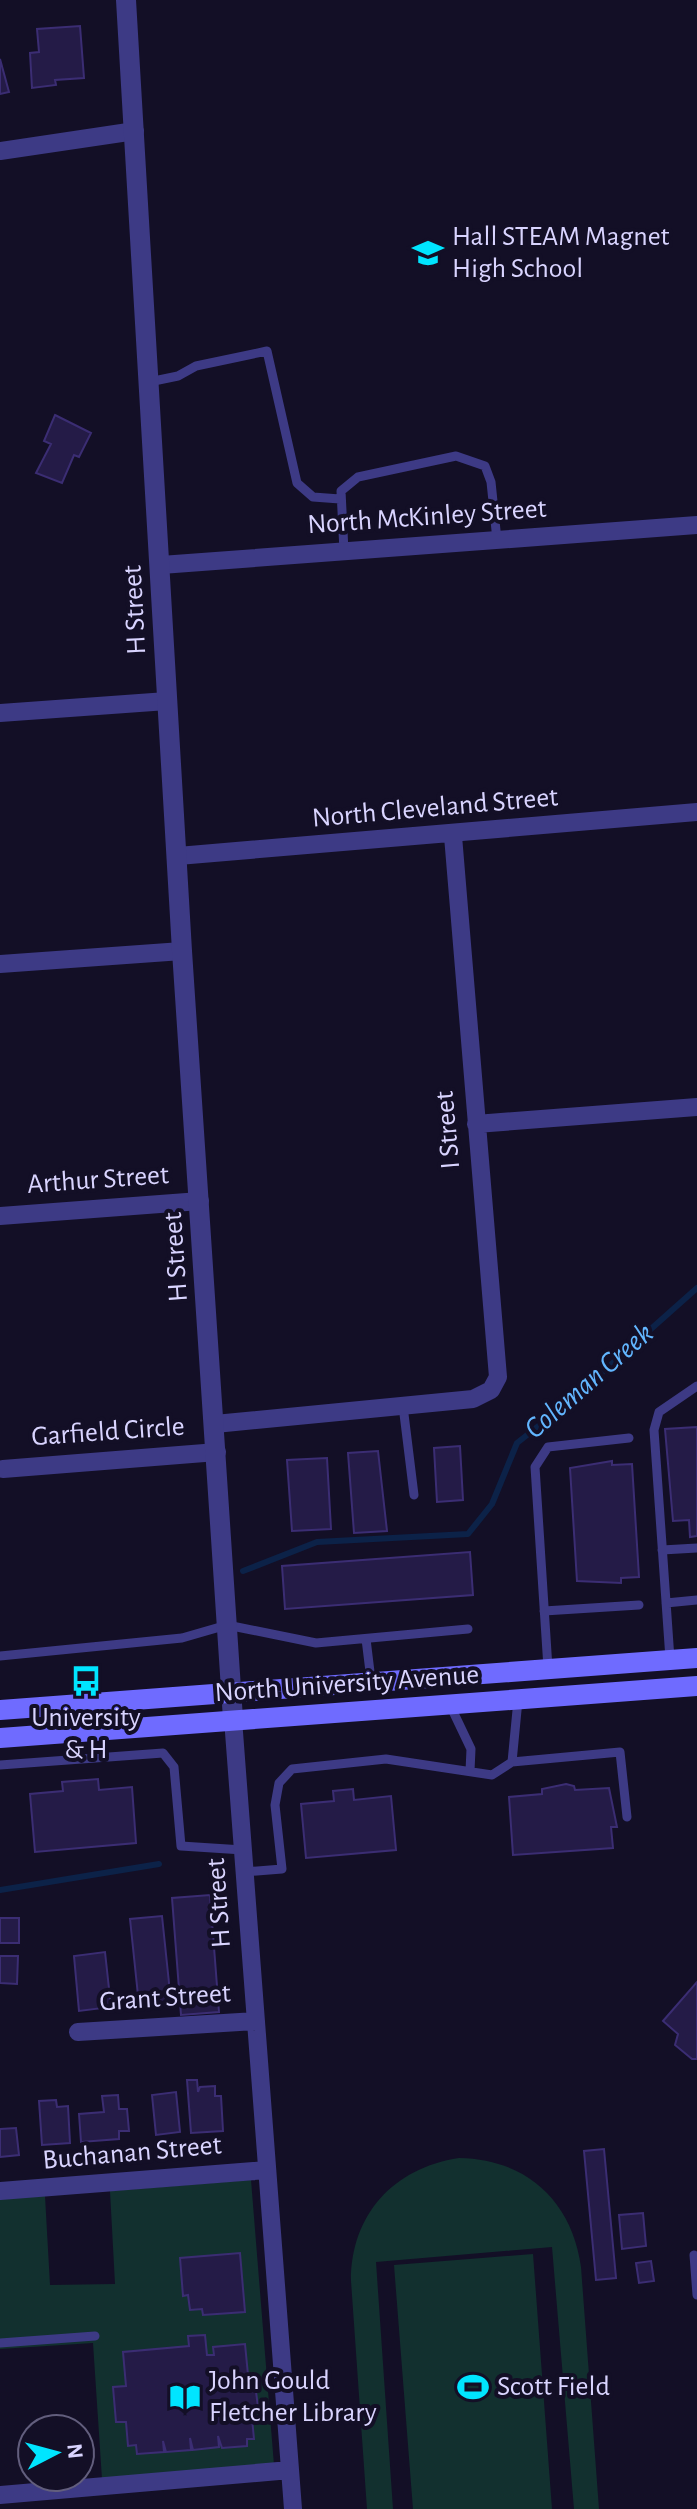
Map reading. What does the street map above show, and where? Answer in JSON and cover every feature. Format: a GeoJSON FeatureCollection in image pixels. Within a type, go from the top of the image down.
{"type":"FeatureCollection","features":[{"type":"Feature","properties":{"kind":"main road","name":"North University Avenue"},"geometry":{"type":"LineString","coordinates":[[0,1710],[231,1690],[697,1658]]}},
{"type":"Feature","properties":{"kind":"main road","name":"North University Avenue"},"geometry":{"type":"LineString","coordinates":[[0,1738],[697,1686]]}},
{"type":"Feature","properties":{"kind":"street","name":"H Street"},"geometry":{"type":"LineString","coordinates":[[126,0],[182,951],[231,1690],[293,2509]]}},
{"type":"Feature","properties":{"kind":"street"},"geometry":{"type":"LineString","coordinates":[[0,151],[135,131]]}},
{"type":"Feature","properties":{"kind":"street","name":"North McKinley Street"},"geometry":{"type":"LineString","coordinates":[[161,565],[697,525]]}},
{"type":"Feature","properties":{"kind":"street"},"geometry":{"type":"LineString","coordinates":[[0,713],[167,701]]}},
{"type":"Feature","properties":{"kind":"street","name":"North Cleveland Street"},"geometry":{"type":"LineString","coordinates":[[178,856],[453,836],[697,812]]}},
{"type":"Feature","properties":{"kind":"street","name":"I Street"},"geometry":{"type":"LineString","coordinates":[[403,1406],[466,1399],[491,1390],[499,1367],[453,836]]}},
{"type":"Feature","properties":{"kind":"street"},"geometry":{"type":"LineString","coordinates":[[0,964],[182,951]]}},
{"type":"Feature","properties":{"kind":"street"},"geometry":{"type":"LineString","coordinates":[[476,1124],[697,1107]]}},
{"type":"Feature","properties":{"kind":"street","name":"Arthur Street"},"geometry":{"type":"LineString","coordinates":[[0,1216],[200,1201]]}},
{"type":"Feature","properties":{"kind":"street"},"geometry":{"type":"LineString","coordinates":[[215,1424],[403,1406]]}},
{"type":"Feature","properties":{"kind":"street","name":"Garfield Circle"},"geometry":{"type":"LineString","coordinates":[[3,1469],[217,1452]]}},
{"type":"Feature","properties":{"kind":"street","name":"Grant Street"},"geometry":{"type":"LineString","coordinates":[[78,2032],[256,2021]]}},
{"type":"Feature","properties":{"kind":"street","name":"Buchanan Street"},"geometry":{"type":"LineString","coordinates":[[0,2191],[267,2170]]}},
{"type":"Feature","properties":{"kind":"street"},"geometry":{"type":"LineString","coordinates":[[0,2495],[290,2470]]}},
{"type":"Feature","properties":{"kind":"lane"},"geometry":{"type":"LineString","coordinates":[[149,382],[178,376],[196,366],[267,351],[297,483],[313,497],[340,499]]}},
{"type":"Feature","properties":{"kind":"lane"},"geometry":{"type":"LineString","coordinates":[[344,551],[341,491],[358,477],[456,456],[485,466],[491,482],[497,540]]}},
{"type":"Feature","properties":{"kind":"lane"},"geometry":{"type":"LineString","coordinates":[[670,1659],[654,1430],[659,1412],[697,1386]]}},
{"type":"Feature","properties":{"kind":"lane"},"geometry":{"type":"LineString","coordinates":[[403,1406],[414,1495]]}},
{"type":"Feature","properties":{"kind":"lane"},"geometry":{"type":"LineString","coordinates":[[548,1668],[535,1467],[548,1447],[629,1438]]}},
{"type":"Feature","properties":{"kind":"lane"},"geometry":{"type":"LineString","coordinates":[[662,1550],[697,1548]]}},
{"type":"Feature","properties":{"kind":"lane"},"geometry":{"type":"LineString","coordinates":[[666,1603],[697,1600]]}},
{"type":"Feature","properties":{"kind":"lane"},"geometry":{"type":"LineString","coordinates":[[544,1611],[639,1605]]}},
{"type":"Feature","properties":{"kind":"lane"},"geometry":{"type":"LineString","coordinates":[[0,1656],[182,1638],[227,1625],[316,1643],[468,1629]]}},
{"type":"Feature","properties":{"kind":"lane"},"geometry":{"type":"LineString","coordinates":[[366,1639],[371,1680]]}},
{"type":"Feature","properties":{"kind":"lane"},"geometry":{"type":"LineString","coordinates":[[512,1762],[518,1700]]}},
{"type":"Feature","properties":{"kind":"lane"},"geometry":{"type":"LineString","coordinates":[[450,1705],[471,1749],[470,1771]]}},
{"type":"Feature","properties":{"kind":"lane"},"geometry":{"type":"LineString","coordinates":[[245,1872],[282,1869],[275,1805],[279,1783],[292,1769],[386,1759],[492,1775],[512,1762],[620,1752],[627,1817]]}},
{"type":"Feature","properties":{"kind":"lane"},"geometry":{"type":"LineString","coordinates":[[0,1765],[163,1753],[174,1767],[181,1846],[243,1850]]}},
{"type":"Feature","properties":{"kind":"lane"},"geometry":{"type":"LineString","coordinates":[[694,2255],[697,2295]]}},
{"type":"Feature","properties":{"kind":"lane"},"geometry":{"type":"LineString","coordinates":[[0,2343],[95,2336]]}},
{"type":"Feature","properties":{"kind":"green space"},"geometry":{"type":"Polygon","coordinates":[[[459,2158],[505,2166],[525,2176],[542,2188],[568,2222],[581,2267],[599,2509],[574,2509],[552,2247],[376,2262],[393,2509],[367,2509],[351,2281],[353,2257],[359,2235],[380,2198],[414,2172],[459,2158]]]}},
{"type":"Feature","properties":{"kind":"green space"},"geometry":{"type":"Polygon","coordinates":[[[251,2180],[274,2465],[102,2479],[93,2343],[0,2349],[0,2198],[45,2196],[50,2285],[115,2284],[110,2191],[251,2180]]]}},
{"type":"Feature","properties":{"kind":"green space","name":"Scott Field"},"geometry":{"type":"Polygon","coordinates":[[[533,2254],[552,2509],[413,2509],[394,2265],[533,2254]]]}},
{"type":"Feature","properties":{"kind":"building"},"geometry":{"type":"Polygon","coordinates":[[[80,26],[84,78],[55,80],[56,85],[32,88],[30,53],[39,52],[37,29],[80,26]]]}},
{"type":"Feature","properties":{"kind":"building"},"geometry":{"type":"Polygon","coordinates":[[[0,59],[9,92],[0,94],[0,59]]]}},
{"type":"Feature","properties":{"kind":"building"},"geometry":{"type":"Polygon","coordinates":[[[55,415],[91,433],[79,457],[74,455],[62,483],[36,473],[51,444],[44,441],[55,415]]]}},
{"type":"Feature","properties":{"kind":"building"},"geometry":{"type":"Polygon","coordinates":[[[697,1427],[697,1536],[690,1537],[689,1520],[673,1521],[665,1429],[697,1427]]]}},
{"type":"Feature","properties":{"kind":"building"},"geometry":{"type":"Polygon","coordinates":[[[460,1446],[463,1500],[437,1502],[434,1448],[460,1446]]]}},
{"type":"Feature","properties":{"kind":"building"},"geometry":{"type":"Polygon","coordinates":[[[378,1451],[387,1531],[354,1533],[348,1453],[378,1451]]]}},
{"type":"Feature","properties":{"kind":"building"},"geometry":{"type":"Polygon","coordinates":[[[327,1458],[331,1529],[292,1531],[287,1460],[327,1458]]]}},
{"type":"Feature","properties":{"kind":"building"},"geometry":{"type":"Polygon","coordinates":[[[612,1461],[612,1465],[632,1464],[639,1577],[621,1578],[621,1583],[577,1581],[570,1468],[612,1461]]]}},
{"type":"Feature","properties":{"kind":"building"},"geometry":{"type":"Polygon","coordinates":[[[470,1552],[473,1595],[285,1609],[282,1566],[470,1552]]]}},
{"type":"Feature","properties":{"kind":"building"},"geometry":{"type":"Polygon","coordinates":[[[98,1779],[99,1790],[132,1787],[136,1843],[35,1852],[30,1794],[63,1791],[62,1782],[98,1779]]]}},
{"type":"Feature","properties":{"kind":"building"},"geometry":{"type":"Polygon","coordinates":[[[566,1784],[574,1786],[575,1790],[609,1788],[617,1827],[611,1827],[613,1848],[513,1855],[509,1797],[542,1794],[542,1789],[566,1784]]]}},
{"type":"Feature","properties":{"kind":"building"},"geometry":{"type":"Polygon","coordinates":[[[353,1789],[354,1800],[391,1796],[396,1850],[306,1858],[301,1804],[334,1801],[333,1791],[353,1789]]]}},
{"type":"Feature","properties":{"kind":"building"},"geometry":{"type":"Polygon","coordinates":[[[210,1895],[219,2012],[181,2015],[172,1898],[210,1895]]]}},
{"type":"Feature","properties":{"kind":"building"},"geometry":{"type":"Polygon","coordinates":[[[162,1916],[171,2002],[139,2005],[130,1919],[162,1916]]]}},
{"type":"Feature","properties":{"kind":"building"},"geometry":{"type":"Polygon","coordinates":[[[0,1918],[19,1918],[19,1943],[0,1943],[0,1918]]]}},
{"type":"Feature","properties":{"kind":"building"},"geometry":{"type":"Polygon","coordinates":[[[105,1952],[111,2007],[79,2011],[74,1956],[105,1952]]]}},
{"type":"Feature","properties":{"kind":"building"},"geometry":{"type":"Polygon","coordinates":[[[0,1956],[18,1956],[17,1984],[0,1983],[0,1956]]]}},
{"type":"Feature","properties":{"kind":"building"},"geometry":{"type":"Polygon","coordinates":[[[697,1982],[697,2059],[692,2059],[675,2045],[678,2034],[663,2021],[697,1982]]]}},
{"type":"Feature","properties":{"kind":"building"},"geometry":{"type":"Polygon","coordinates":[[[187,2080],[197,2080],[198,2092],[200,2087],[215,2086],[215,2096],[221,2096],[223,2131],[191,2133],[187,2080]]]}},
{"type":"Feature","properties":{"kind":"building"},"geometry":{"type":"Polygon","coordinates":[[[176,2092],[180,2132],[156,2135],[152,2095],[176,2092]]]}},
{"type":"Feature","properties":{"kind":"building"},"geometry":{"type":"Polygon","coordinates":[[[118,2095],[119,2109],[127,2109],[129,2131],[119,2131],[119,2139],[81,2142],[79,2114],[104,2112],[102,2096],[118,2095]]]}},
{"type":"Feature","properties":{"kind":"building"},"geometry":{"type":"Polygon","coordinates":[[[56,2100],[57,2107],[68,2106],[70,2143],[42,2145],[39,2101],[56,2100]]]}},
{"type":"Feature","properties":{"kind":"building"},"geometry":{"type":"Polygon","coordinates":[[[16,2128],[19,2155],[0,2157],[0,2129],[16,2128]]]}},
{"type":"Feature","properties":{"kind":"building"},"geometry":{"type":"Polygon","coordinates":[[[604,2149],[616,2278],[596,2280],[584,2151],[604,2149]]]}},
{"type":"Feature","properties":{"kind":"building"},"geometry":{"type":"Polygon","coordinates":[[[643,2213],[646,2246],[622,2249],[619,2215],[643,2213]]]}},
{"type":"Feature","properties":{"kind":"building"},"geometry":{"type":"Polygon","coordinates":[[[240,2253],[245,2312],[203,2315],[202,2309],[190,2310],[188,2295],[183,2296],[180,2258],[240,2253]]]}},
{"type":"Feature","properties":{"kind":"building"},"geometry":{"type":"Polygon","coordinates":[[[651,2261],[654,2281],[639,2283],[636,2263],[651,2261]]]}},
{"type":"Feature","properties":{"kind":"building","name":"John Gould Fletcher Library"},"geometry":{"type":"Polygon","coordinates":[[[205,2335],[207,2355],[214,2355],[213,2347],[245,2344],[249,2385],[255,2384],[258,2407],[251,2408],[254,2439],[247,2439],[247,2446],[222,2448],[218,2436],[219,2447],[193,2450],[190,2438],[191,2450],[166,2452],[163,2441],[164,2452],[137,2454],[136,2445],[128,2446],[126,2422],[116,2422],[113,2387],[126,2386],[123,2352],[189,2346],[188,2336],[205,2335]]]}},
{"type":"Feature","properties":{"kind":"waterway","name":"Coleman Creek"},"geometry":{"type":"LineString","coordinates":[[243,1571],[317,1542],[468,1534],[492,1504],[517,1443],[570,1401],[697,1288]]}},
{"type":"Feature","properties":{"kind":"waterway","name":"Coleman Creek"},"geometry":{"type":"LineString","coordinates":[[0,1890],[159,1864]]}},
{"type":"Feature","properties":{"kind":"place","name":"Hall STEAM Magnet High School"},"geometry":{"type":"Point","coordinates":[428,253]}},
{"type":"Feature","properties":{"kind":"place","name":"University & H"},"geometry":{"type":"Point","coordinates":[86,1681]}},
{"type":"Feature","properties":{"kind":"place","name":"Scott Field"},"geometry":{"type":"Point","coordinates":[473,2387]}},
{"type":"Feature","properties":{"kind":"place","name":"John Gould Fletcher Library"},"geometry":{"type":"Point","coordinates":[185,2397]}}]}
